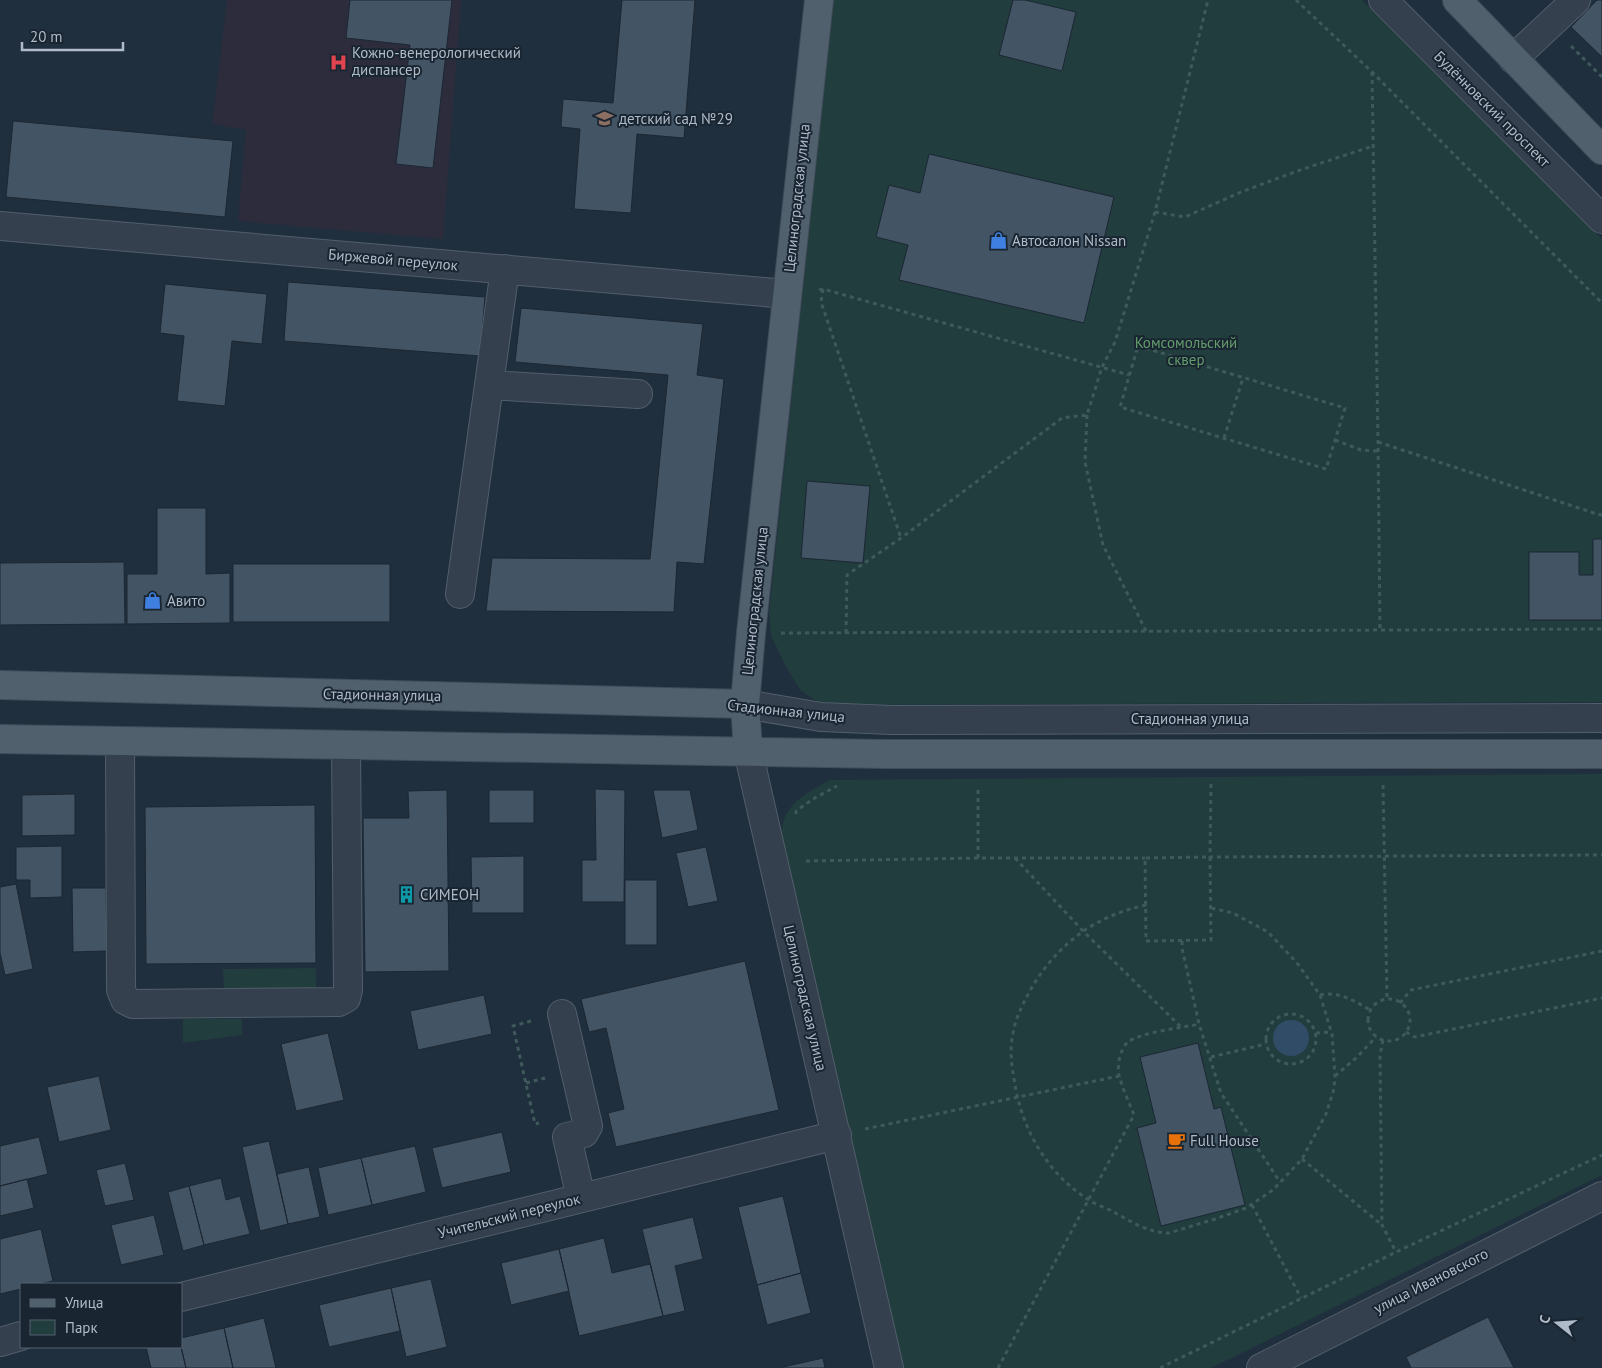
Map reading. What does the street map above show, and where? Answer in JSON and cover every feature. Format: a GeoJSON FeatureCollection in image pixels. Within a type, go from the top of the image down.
{"type":"FeatureCollection","features":[{"type":"Feature","properties":{"kind":"main road","name":"Целиноградская улица"},"geometry":{"type":"LineString","coordinates":[[748,751],[745,704],[751,633],[819,0]]}},
{"type":"Feature","properties":{"kind":"main road"},"geometry":{"type":"LineString","coordinates":[[1457,0],[1602,150]]}},
{"type":"Feature","properties":{"kind":"main road","name":"Стадионная улица"},"geometry":{"type":"LineString","coordinates":[[0,684],[745,704]]}},
{"type":"Feature","properties":{"kind":"main road"},"geometry":{"type":"LineString","coordinates":[[0,739],[884,754],[1602,754]]}},
{"type":"Feature","properties":{"kind":"street","name":"Будённовский проспект"},"geometry":{"type":"LineString","coordinates":[[1382,0],[1602,219]]}},
{"type":"Feature","properties":{"kind":"street"},"geometry":{"type":"LineString","coordinates":[[1514,59],[1576,0]]}},
{"type":"Feature","properties":{"kind":"street","name":"Биржевой переулок"},"geometry":{"type":"LineString","coordinates":[[0,226],[787,294]]}},
{"type":"Feature","properties":{"kind":"street"},"geometry":{"type":"LineString","coordinates":[[460,594],[505,269]]}},
{"type":"Feature","properties":{"kind":"street"},"geometry":{"type":"LineString","coordinates":[[489,385],[638,394]]}},
{"type":"Feature","properties":{"kind":"street","name":"Стадионная улица"},"geometry":{"type":"LineString","coordinates":[[745,704],[821,717],[891,720],[1602,718]]}},
{"type":"Feature","properties":{"kind":"street"},"geometry":{"type":"LineString","coordinates":[[120,741],[122,990],[125,1000],[133,1004],[339,1002],[346,998],[348,990],[346,745]]}},
{"type":"Feature","properties":{"kind":"street","name":"Целиноградская улица"},"geometry":{"type":"LineString","coordinates":[[748,751],[889,1368]]}},
{"type":"Feature","properties":{"kind":"street"},"geometry":{"type":"LineString","coordinates":[[562,1014],[588,1126],[584,1133],[567,1137],[581,1198]]}},
{"type":"Feature","properties":{"kind":"street","name":"Учительский переулок"},"geometry":{"type":"LineString","coordinates":[[182,1297],[837,1135]]}},
{"type":"Feature","properties":{"kind":"street","name":"улица Ивановского"},"geometry":{"type":"LineString","coordinates":[[1261,1368],[1602,1196]]}},
{"type":"Feature","properties":{"kind":"street"},"geometry":{"type":"LineString","coordinates":[[0,1342],[20,1336]]}},
{"type":"Feature","properties":{"kind":"path"},"geometry":{"type":"LineString","coordinates":[[1146,631],[1103,545],[1085,462],[1087,415],[1102,367],[1115,342],[1155,212],[1208,0]]}},
{"type":"Feature","properties":{"kind":"path"},"geometry":{"type":"LineString","coordinates":[[1296,0],[1372,72],[1602,303]]}},
{"type":"Feature","properties":{"kind":"path"},"geometry":{"type":"LineString","coordinates":[[1372,72],[1380,630]]}},
{"type":"Feature","properties":{"kind":"path"},"geometry":{"type":"LineString","coordinates":[[1155,212],[1185,217],[1241,192],[1373,146]]}},
{"type":"Feature","properties":{"kind":"path"},"geometry":{"type":"LineString","coordinates":[[787,294],[823,289],[1129,376]]}},
{"type":"Feature","properties":{"kind":"path"},"geometry":{"type":"LineString","coordinates":[[823,289],[821,302],[900,538]]}},
{"type":"Feature","properties":{"kind":"path"},"geometry":{"type":"LineString","coordinates":[[1138,346],[1345,408],[1326,469],[1120,407],[1129,376],[1138,346]]}},
{"type":"Feature","properties":{"kind":"path"},"geometry":{"type":"LineString","coordinates":[[1224,438],[1243,378]]}},
{"type":"Feature","properties":{"kind":"path"},"geometry":{"type":"LineString","coordinates":[[846,633],[848,576],[1062,418],[1087,415]]}},
{"type":"Feature","properties":{"kind":"path"},"geometry":{"type":"LineString","coordinates":[[1335,440],[1361,450],[1378,451]]}},
{"type":"Feature","properties":{"kind":"path"},"geometry":{"type":"LineString","coordinates":[[1378,442],[1597,514],[1602,514]]}},
{"type":"Feature","properties":{"kind":"path"},"geometry":{"type":"LineString","coordinates":[[751,633],[1602,629]]}},
{"type":"Feature","properties":{"kind":"path"},"geometry":{"type":"LineString","coordinates":[[1383,779],[1387,999]]}},
{"type":"Feature","properties":{"kind":"path"},"geometry":{"type":"LineString","coordinates":[[1145,858],[1146,942],[1211,940],[1211,781]]}},
{"type":"Feature","properties":{"kind":"path"},"geometry":{"type":"LineString","coordinates":[[978,783],[978,858]]}},
{"type":"Feature","properties":{"kind":"path"},"geometry":{"type":"LineString","coordinates":[[800,861],[978,858],[1602,855]]}},
{"type":"Feature","properties":{"kind":"path"},"geometry":{"type":"LineString","coordinates":[[1015,858],[1083,931],[1182,1028]]}},
{"type":"Feature","properties":{"kind":"path"},"geometry":{"type":"LineString","coordinates":[[1146,905],[1128,909],[1105,918],[1083,931],[1060,951],[1040,976],[1021,1006],[1013,1033],[1011,1063],[1017,1096],[1027,1128],[1043,1156],[1063,1180],[1089,1200],[1140,1226],[1163,1233],[1215,1220],[1252,1205],[1273,1190],[1302,1159],[1326,1114],[1334,1089],[1332,1032],[1320,995],[1297,963],[1268,932],[1232,913],[1211,908]]}},
{"type":"Feature","properties":{"kind":"path"},"geometry":{"type":"LineString","coordinates":[[1182,941],[1199,1024],[1221,1093],[1280,1182]]}},
{"type":"Feature","properties":{"kind":"path"},"geometry":{"type":"LineString","coordinates":[[1400,1003],[1411,990],[1602,951]]}},
{"type":"Feature","properties":{"kind":"path"},"geometry":{"type":"LineString","coordinates":[[1320,995],[1339,995],[1355,1001],[1370,1010]]}},
{"type":"Feature","properties":{"kind":"path"},"geometry":{"type":"LineString","coordinates":[[1406,1032],[1415,1037],[1602,998]]}},
{"type":"Feature","properties":{"kind":"path"},"geometry":{"type":"LineString","coordinates":[[1387,999],[1400,1003],[1410,1019],[1406,1032],[1396,1040],[1382,1040],[1376,1037],[1368,1025],[1370,1010],[1380,1001],[1387,999]]}},
{"type":"Feature","properties":{"kind":"path"},"geometry":{"type":"LineString","coordinates":[[562,1014],[513,1026],[535,1124],[557,1120],[561,1138],[567,1137]]}},
{"type":"Feature","properties":{"kind":"path"},"geometry":{"type":"LineString","coordinates":[[1290,1014],[1306,1019],[1316,1033],[1313,1051],[1301,1063],[1283,1063],[1275,1059],[1266,1044],[1265,1036],[1274,1020],[1290,1014]]}},
{"type":"Feature","properties":{"kind":"path"},"geometry":{"type":"LineString","coordinates":[[998,1368],[1134,1115],[1119,1076],[1118,1068],[1124,1046],[1130,1041],[1143,1036],[1199,1024]]}},
{"type":"Feature","properties":{"kind":"path"},"geometry":{"type":"LineString","coordinates":[[1316,1033],[1332,1032]]}},
{"type":"Feature","properties":{"kind":"path"},"geometry":{"type":"LineString","coordinates":[[1335,1076],[1376,1037]]}},
{"type":"Feature","properties":{"kind":"path"},"geometry":{"type":"LineString","coordinates":[[1382,1040],[1380,1055],[1382,1225]]}},
{"type":"Feature","properties":{"kind":"path"},"geometry":{"type":"LineString","coordinates":[[1211,1057],[1266,1044]]}},
{"type":"Feature","properties":{"kind":"path"},"geometry":{"type":"LineString","coordinates":[[837,1135],[1119,1076]]}},
{"type":"Feature","properties":{"kind":"path"},"geometry":{"type":"LineString","coordinates":[[1160,1368],[1396,1252],[1602,1155]]}},
{"type":"Feature","properties":{"kind":"path"},"geometry":{"type":"LineString","coordinates":[[1302,1159],[1382,1225],[1396,1252]]}},
{"type":"Feature","properties":{"kind":"path"},"geometry":{"type":"LineString","coordinates":[[1252,1205],[1301,1298]]}},
{"type":"Feature","properties":{"kind":"shaded area","name":"Кожно-венерологический диспансер"},"geometry":{"type":"Polygon","coordinates":[[[227,0],[461,0],[443,239],[238,221],[246,130],[212,124],[227,0]]]}},
{"type":"Feature","properties":{"kind":"green space","name":"Комсомольский сквер"},"geometry":{"type":"Polygon","coordinates":[[[833,0],[1362,0],[1602,239],[1602,702],[831,705],[813,699],[800,690],[784,663],[771,635],[769,615],[833,0]]]}},
{"type":"Feature","properties":{"kind":"green space"},"geometry":{"type":"Polygon","coordinates":[[[1602,774],[1602,1175],[1211,1368],[904,1368],[782,838],[782,827],[785,817],[803,796],[830,780],[1602,774]]]}},
{"type":"Feature","properties":{"kind":"green space"},"geometry":{"type":"Polygon","coordinates":[[[316,968],[316,989],[224,990],[223,969],[316,968]]]}},
{"type":"Feature","properties":{"kind":"green space"},"geometry":{"type":"Polygon","coordinates":[[[183,1019],[242,1019],[242,1035],[183,1043],[183,1019]]]}},
{"type":"Feature","properties":{"kind":"water"},"geometry":{"type":"Polygon","coordinates":[[[1291,1020],[1298,1021],[1304,1025],[1308,1031],[1308,1045],[1304,1051],[1298,1055],[1291,1056],[1284,1055],[1278,1051],[1274,1045],[1273,1038],[1274,1031],[1278,1025],[1284,1021],[1291,1020]]]}},
{"type":"Feature","properties":{"kind":"building"},"geometry":{"type":"Polygon","coordinates":[[[350,0],[452,0],[433,168],[396,164],[410,45],[346,38],[350,0]]]}},
{"type":"Feature","properties":{"kind":"building"},"geometry":{"type":"Polygon","coordinates":[[[622,0],[695,0],[684,138],[637,134],[631,213],[574,209],[580,129],[561,127],[563,99],[613,103],[622,0]]]}},
{"type":"Feature","properties":{"kind":"building"},"geometry":{"type":"Polygon","coordinates":[[[1013,0],[1025,0],[1076,12],[1062,71],[999,55],[1013,0]]]}},
{"type":"Feature","properties":{"kind":"building"},"geometry":{"type":"Polygon","coordinates":[[[1597,0],[1602,0],[1602,57],[1571,27],[1597,0]]]}},
{"type":"Feature","properties":{"kind":"building"},"geometry":{"type":"Polygon","coordinates":[[[13,121],[233,141],[225,217],[6,197],[13,121]]]}},
{"type":"Feature","properties":{"kind":"building","name":"Автосалон Nissan"},"geometry":{"type":"Polygon","coordinates":[[[929,154],[1114,197],[1084,323],[899,280],[908,245],[876,237],[889,185],[920,193],[929,154]]]}},
{"type":"Feature","properties":{"kind":"building"},"geometry":{"type":"Polygon","coordinates":[[[288,282],[485,297],[480,356],[284,341],[288,282]]]}},
{"type":"Feature","properties":{"kind":"building"},"geometry":{"type":"Polygon","coordinates":[[[165,284],[267,294],[262,344],[232,341],[225,406],[177,401],[184,336],[160,333],[165,284]]]}},
{"type":"Feature","properties":{"kind":"building"},"geometry":{"type":"Polygon","coordinates":[[[521,308],[703,324],[697,375],[724,379],[704,564],[677,562],[674,612],[486,611],[492,558],[650,559],[668,375],[515,362],[521,308]]]}},
{"type":"Feature","properties":{"kind":"building"},"geometry":{"type":"Polygon","coordinates":[[[807,481],[870,486],[863,563],[801,558],[807,481]]]}},
{"type":"Feature","properties":{"kind":"building"},"geometry":{"type":"Polygon","coordinates":[[[157,508],[206,508],[206,574],[230,573],[230,623],[127,624],[127,574],[157,574],[157,508]]]}},
{"type":"Feature","properties":{"kind":"building"},"geometry":{"type":"Polygon","coordinates":[[[1593,539],[1602,539],[1602,620],[1529,620],[1529,552],[1579,552],[1579,575],[1593,575],[1593,539]]]}},
{"type":"Feature","properties":{"kind":"building"},"geometry":{"type":"Polygon","coordinates":[[[124,562],[125,624],[0,625],[0,563],[124,562]]]}},
{"type":"Feature","properties":{"kind":"building"},"geometry":{"type":"Polygon","coordinates":[[[233,564],[390,564],[390,622],[233,622],[233,564]]]}},
{"type":"Feature","properties":{"kind":"building"},"geometry":{"type":"Polygon","coordinates":[[[595,789],[625,790],[624,902],[582,902],[582,860],[596,860],[595,789]]]}},
{"type":"Feature","properties":{"kind":"building","name":"СИМЕОН"},"geometry":{"type":"Polygon","coordinates":[[[447,790],[449,971],[365,972],[363,818],[409,818],[408,791],[447,790]]]}},
{"type":"Feature","properties":{"kind":"building"},"geometry":{"type":"Polygon","coordinates":[[[489,790],[534,790],[534,823],[489,823],[489,790]]]}},
{"type":"Feature","properties":{"kind":"building"},"geometry":{"type":"Polygon","coordinates":[[[653,790],[690,790],[698,830],[662,838],[653,790]]]}},
{"type":"Feature","properties":{"kind":"building"},"geometry":{"type":"Polygon","coordinates":[[[75,794],[75,835],[22,836],[22,795],[75,794]]]}},
{"type":"Feature","properties":{"kind":"building"},"geometry":{"type":"Polygon","coordinates":[[[315,805],[316,963],[146,964],[145,807],[315,805]]]}},
{"type":"Feature","properties":{"kind":"building"},"geometry":{"type":"Polygon","coordinates":[[[62,846],[62,897],[30,898],[30,880],[16,880],[16,847],[62,846]]]}},
{"type":"Feature","properties":{"kind":"building"},"geometry":{"type":"Polygon","coordinates":[[[706,847],[718,901],[688,907],[676,853],[706,847]]]}},
{"type":"Feature","properties":{"kind":"building"},"geometry":{"type":"Polygon","coordinates":[[[524,856],[524,913],[472,913],[471,857],[524,856]]]}},
{"type":"Feature","properties":{"kind":"building"},"geometry":{"type":"Polygon","coordinates":[[[625,880],[657,880],[657,945],[625,945],[625,880]]]}},
{"type":"Feature","properties":{"kind":"building"},"geometry":{"type":"Polygon","coordinates":[[[16,884],[33,969],[5,975],[0,953],[0,887],[16,884]]]}},
{"type":"Feature","properties":{"kind":"building"},"geometry":{"type":"Polygon","coordinates":[[[72,888],[106,888],[107,951],[73,952],[72,888]]]}},
{"type":"Feature","properties":{"kind":"building"},"geometry":{"type":"Polygon","coordinates":[[[745,961],[779,1110],[616,1147],[608,1113],[624,1109],[606,1028],[589,1032],[581,999],[745,961]]]}},
{"type":"Feature","properties":{"kind":"building"},"geometry":{"type":"Polygon","coordinates":[[[484,995],[492,1034],[418,1050],[410,1011],[484,995]]]}},
{"type":"Feature","properties":{"kind":"building"},"geometry":{"type":"Polygon","coordinates":[[[328,1033],[344,1100],[296,1111],[281,1044],[328,1033]]]}},
{"type":"Feature","properties":{"kind":"building"},"geometry":{"type":"Polygon","coordinates":[[[1198,1043],[1214,1109],[1221,1107],[1245,1205],[1161,1226],[1137,1128],[1156,1123],[1140,1057],[1198,1043]]]}},
{"type":"Feature","properties":{"kind":"building"},"geometry":{"type":"Polygon","coordinates":[[[99,1076],[111,1130],[59,1142],[47,1087],[99,1076]]]}},
{"type":"Feature","properties":{"kind":"building"},"geometry":{"type":"Polygon","coordinates":[[[502,1132],[511,1172],[442,1188],[432,1148],[502,1132]]]}},
{"type":"Feature","properties":{"kind":"building"},"geometry":{"type":"Polygon","coordinates":[[[39,1137],[48,1174],[0,1186],[0,1146],[39,1137]]]}},
{"type":"Feature","properties":{"kind":"building"},"geometry":{"type":"Polygon","coordinates":[[[269,1141],[288,1224],[260,1231],[242,1147],[269,1141]]]}},
{"type":"Feature","properties":{"kind":"building"},"geometry":{"type":"Polygon","coordinates":[[[415,1146],[426,1192],[372,1205],[361,1158],[415,1146]]]}},
{"type":"Feature","properties":{"kind":"building"},"geometry":{"type":"Polygon","coordinates":[[[361,1158],[372,1205],[328,1215],[318,1168],[361,1158]]]}},
{"type":"Feature","properties":{"kind":"building"},"geometry":{"type":"Polygon","coordinates":[[[125,1163],[134,1200],[105,1206],[96,1170],[125,1163]]]}},
{"type":"Feature","properties":{"kind":"building"},"geometry":{"type":"Polygon","coordinates":[[[309,1167],[320,1217],[288,1224],[277,1174],[309,1167]]]}},
{"type":"Feature","properties":{"kind":"building"},"geometry":{"type":"Polygon","coordinates":[[[221,1178],[226,1200],[240,1196],[250,1234],[204,1245],[189,1186],[221,1178]]]}},
{"type":"Feature","properties":{"kind":"building"},"geometry":{"type":"Polygon","coordinates":[[[27,1179],[34,1208],[0,1216],[0,1186],[27,1179]]]}},
{"type":"Feature","properties":{"kind":"building"},"geometry":{"type":"Polygon","coordinates":[[[189,1186],[204,1245],[183,1251],[168,1192],[189,1186]]]}},
{"type":"Feature","properties":{"kind":"building"},"geometry":{"type":"Polygon","coordinates":[[[783,1196],[801,1273],[757,1285],[738,1207],[783,1196]]]}},
{"type":"Feature","properties":{"kind":"building"},"geometry":{"type":"Polygon","coordinates":[[[154,1215],[164,1255],[121,1265],[111,1225],[154,1215]]]}},
{"type":"Feature","properties":{"kind":"building"},"geometry":{"type":"Polygon","coordinates":[[[693,1217],[703,1259],[675,1266],[685,1311],[663,1316],[642,1229],[693,1217]]]}},
{"type":"Feature","properties":{"kind":"building"},"geometry":{"type":"Polygon","coordinates":[[[41,1229],[53,1281],[20,1283],[20,1289],[0,1294],[0,1239],[41,1229]]]}},
{"type":"Feature","properties":{"kind":"building"},"geometry":{"type":"Polygon","coordinates":[[[604,1238],[612,1273],[650,1264],[663,1316],[579,1336],[559,1249],[604,1238]]]}},
{"type":"Feature","properties":{"kind":"building"},"geometry":{"type":"Polygon","coordinates":[[[559,1249],[569,1291],[511,1305],[501,1263],[559,1249]]]}},
{"type":"Feature","properties":{"kind":"building"},"geometry":{"type":"Polygon","coordinates":[[[801,1273],[811,1313],[767,1325],[757,1285],[801,1273]]]}},
{"type":"Feature","properties":{"kind":"building"},"geometry":{"type":"Polygon","coordinates":[[[431,1279],[447,1347],[406,1357],[391,1288],[431,1279]]]}},
{"type":"Feature","properties":{"kind":"building"},"geometry":{"type":"Polygon","coordinates":[[[391,1288],[400,1331],[329,1347],[319,1305],[391,1288]]]}},
{"type":"Feature","properties":{"kind":"building"},"geometry":{"type":"Polygon","coordinates":[[[1488,1317],[1514,1368],[1411,1368],[1406,1357],[1488,1317]]]}},
{"type":"Feature","properties":{"kind":"building"},"geometry":{"type":"Polygon","coordinates":[[[264,1318],[276,1368],[233,1368],[224,1328],[264,1318]]]}},
{"type":"Feature","properties":{"kind":"building"},"geometry":{"type":"Polygon","coordinates":[[[224,1328],[233,1368],[186,1368],[181,1348],[182,1338],[224,1328]]]}},
{"type":"Feature","properties":{"kind":"building"},"geometry":{"type":"Polygon","coordinates":[[[146,1348],[181,1348],[186,1368],[151,1368],[146,1348]]]}},
{"type":"Feature","properties":{"kind":"building"},"geometry":{"type":"Polygon","coordinates":[[[823,1358],[825,1368],[783,1368],[783,1367],[823,1358]]]}},
{"type":"Feature","properties":{"kind":"place","name":"Кожно-венерологический диспансер"},"geometry":{"type":"Point","coordinates":[338,62]}},
{"type":"Feature","properties":{"kind":"place","name":"детский сад №29"},"geometry":{"type":"Point","coordinates":[605,119]}},
{"type":"Feature","properties":{"kind":"place","name":"Автосалон Nissan"},"geometry":{"type":"Point","coordinates":[998,241]}},
{"type":"Feature","properties":{"kind":"place","name":"Авито"},"geometry":{"type":"Point","coordinates":[153,601]}},
{"type":"Feature","properties":{"kind":"place","name":"СИМЕОН"},"geometry":{"type":"Point","coordinates":[406,895]}},
{"type":"Feature","properties":{"kind":"place","name":"Full House"},"geometry":{"type":"Point","coordinates":[1176,1141]}}]}
